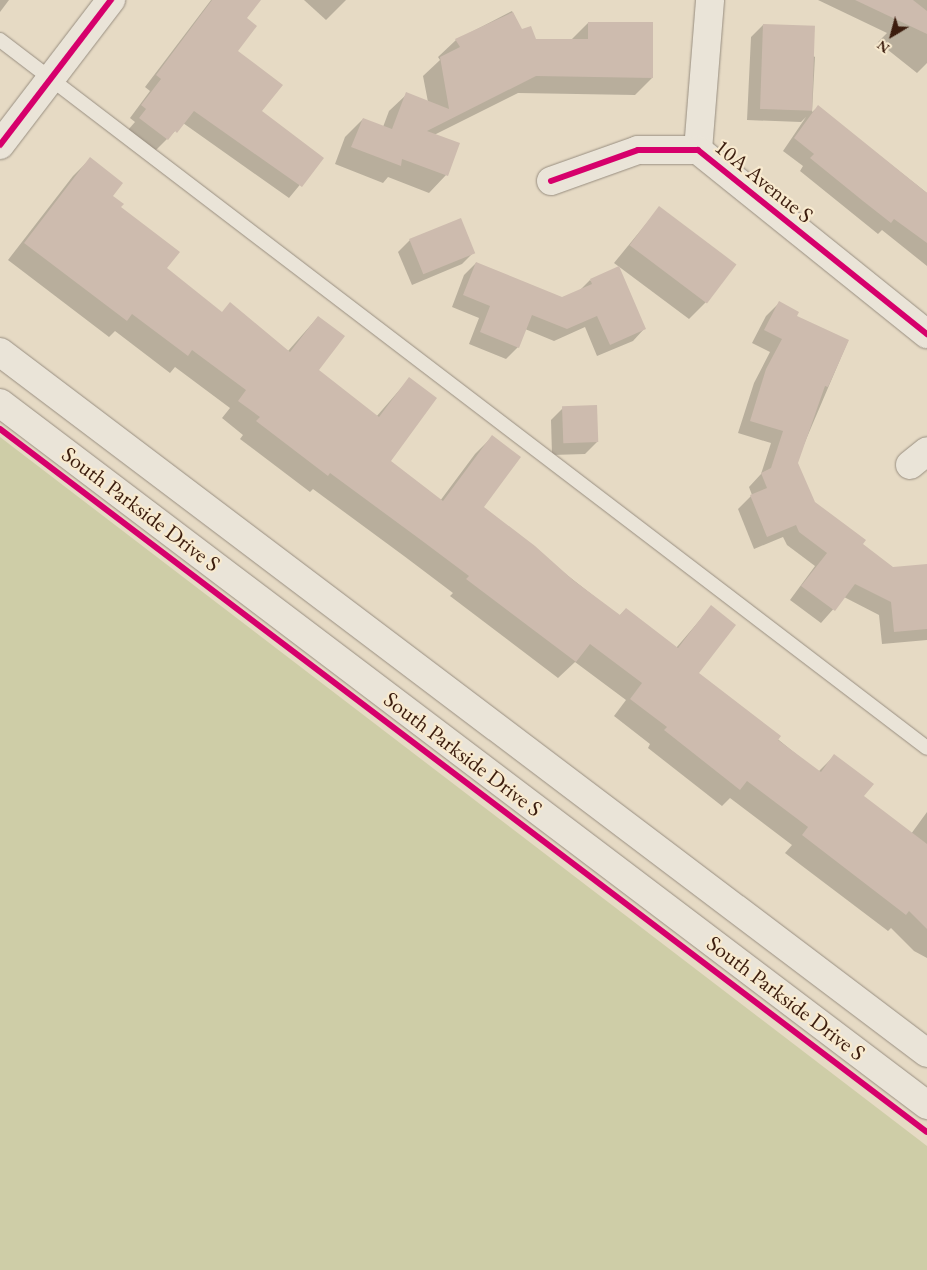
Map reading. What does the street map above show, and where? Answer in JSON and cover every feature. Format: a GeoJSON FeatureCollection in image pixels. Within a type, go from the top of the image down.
{"type":"FeatureCollection","features":[{"type":"Feature","properties":{"kind":"main road"},"geometry":{"type":"LineString","coordinates":[[0,144],[111,0]]}},
{"type":"Feature","properties":{"kind":"main road"},"geometry":{"type":"LineString","coordinates":[[698,150],[710,0]]}},
{"type":"Feature","properties":{"kind":"main road","name":"10A Avenue S"},"geometry":{"type":"LineString","coordinates":[[552,182],[638,150],[698,150],[927,334]]}},
{"type":"Feature","properties":{"kind":"main road","name":"South Parkside Drive S"},"geometry":{"type":"LineString","coordinates":[[0,352],[927,1053]]}},
{"type":"Feature","properties":{"kind":"main road","name":"South Parkside Drive S"},"geometry":{"type":"LineString","coordinates":[[0,403],[927,1105]]}},
{"type":"Feature","properties":{"kind":"lane"},"geometry":{"type":"LineString","coordinates":[[0,40],[51,76],[927,748]]}},
{"type":"Feature","properties":{"kind":"green space"},"geometry":{"type":"Polygon","coordinates":[[[0,437],[927,1146],[927,1270],[0,1270],[0,437]]]}},
{"type":"Feature","properties":{"kind":"building"},"geometry":{"type":"Polygon","coordinates":[[[212,0],[261,0],[247,18],[257,26],[238,51],[283,85],[262,111],[324,158],[302,187],[194,111],[177,133],[175,131],[168,140],[139,118],[146,109],[141,105],[161,79],[156,75],[212,0]]]}},
{"type":"Feature","properties":{"kind":"building"},"geometry":{"type":"Polygon","coordinates":[[[855,0],[913,0],[927,11],[927,34],[855,0]]]}},
{"type":"Feature","properties":{"kind":"building"},"geometry":{"type":"Polygon","coordinates":[[[513,12],[522,29],[531,26],[536,39],[588,39],[588,22],[653,22],[653,78],[536,76],[427,131],[460,143],[448,176],[402,159],[401,166],[351,147],[363,118],[392,129],[406,92],[449,109],[440,57],[460,47],[455,39],[513,12]]]}},
{"type":"Feature","properties":{"kind":"building"},"geometry":{"type":"Polygon","coordinates":[[[763,24],[815,26],[812,111],[760,109],[763,24]]]}},
{"type":"Feature","properties":{"kind":"building"},"geometry":{"type":"Polygon","coordinates":[[[818,105],[927,193],[927,243],[894,219],[891,223],[863,201],[810,158],[814,154],[794,138],[818,105]]]}},
{"type":"Feature","properties":{"kind":"building"},"geometry":{"type":"Polygon","coordinates":[[[90,157],[123,183],[113,196],[124,204],[121,207],[180,252],[167,268],[222,312],[230,302],[290,352],[318,316],[345,336],[319,370],[379,417],[409,377],[437,398],[391,461],[443,501],[492,435],[521,457],[484,507],[535,546],[573,580],[620,615],[626,608],[678,648],[711,605],[736,625],[699,673],[781,736],[778,740],[821,772],[834,754],[874,784],[864,796],[927,844],[927,929],[909,911],[906,915],[802,835],[808,827],[747,781],[740,790],[664,730],[667,727],[630,699],[642,683],[590,644],[576,662],[466,579],[469,576],[330,473],[328,476],[256,421],[260,417],[238,401],[246,390],[192,350],[188,356],[132,314],[127,321],[24,243],[90,157]]]}},
{"type":"Feature","properties":{"kind":"building"},"geometry":{"type":"Polygon","coordinates":[[[659,206],[736,264],[707,304],[630,245],[659,206]]]}},
{"type":"Feature","properties":{"kind":"building"},"geometry":{"type":"Polygon","coordinates":[[[461,218],[475,253],[423,274],[409,239],[461,218]]]}},
{"type":"Feature","properties":{"kind":"building"},"geometry":{"type":"Polygon","coordinates":[[[476,262],[562,297],[592,284],[590,279],[619,266],[646,329],[610,345],[597,316],[567,329],[532,315],[519,348],[480,332],[490,306],[463,295],[476,262]]]}},
{"type":"Feature","properties":{"kind":"building"},"geometry":{"type":"Polygon","coordinates":[[[779,301],[799,312],[797,316],[849,340],[828,387],[825,386],[798,463],[815,502],[866,540],[863,544],[893,567],[927,564],[927,629],[894,632],[891,602],[855,584],[835,611],[801,586],[827,553],[799,532],[796,525],[767,537],[750,495],[767,488],[761,473],[771,468],[783,431],[750,421],[766,369],[782,339],[764,330],[779,301]]]}},
{"type":"Feature","properties":{"kind":"building"},"geometry":{"type":"Polygon","coordinates":[[[597,405],[598,442],[563,443],[562,406],[597,405]]]}},
{"type":"Feature","properties":{"kind":"cycle path"},"geometry":{"type":"LineString","coordinates":[[0,145],[111,0]]}},
{"type":"Feature","properties":{"kind":"cycle path"},"geometry":{"type":"LineString","coordinates":[[551,181],[638,150],[698,150],[927,334]]}},
{"type":"Feature","properties":{"kind":"cycle path"},"geometry":{"type":"LineString","coordinates":[[0,429],[927,1132]]}}]}
